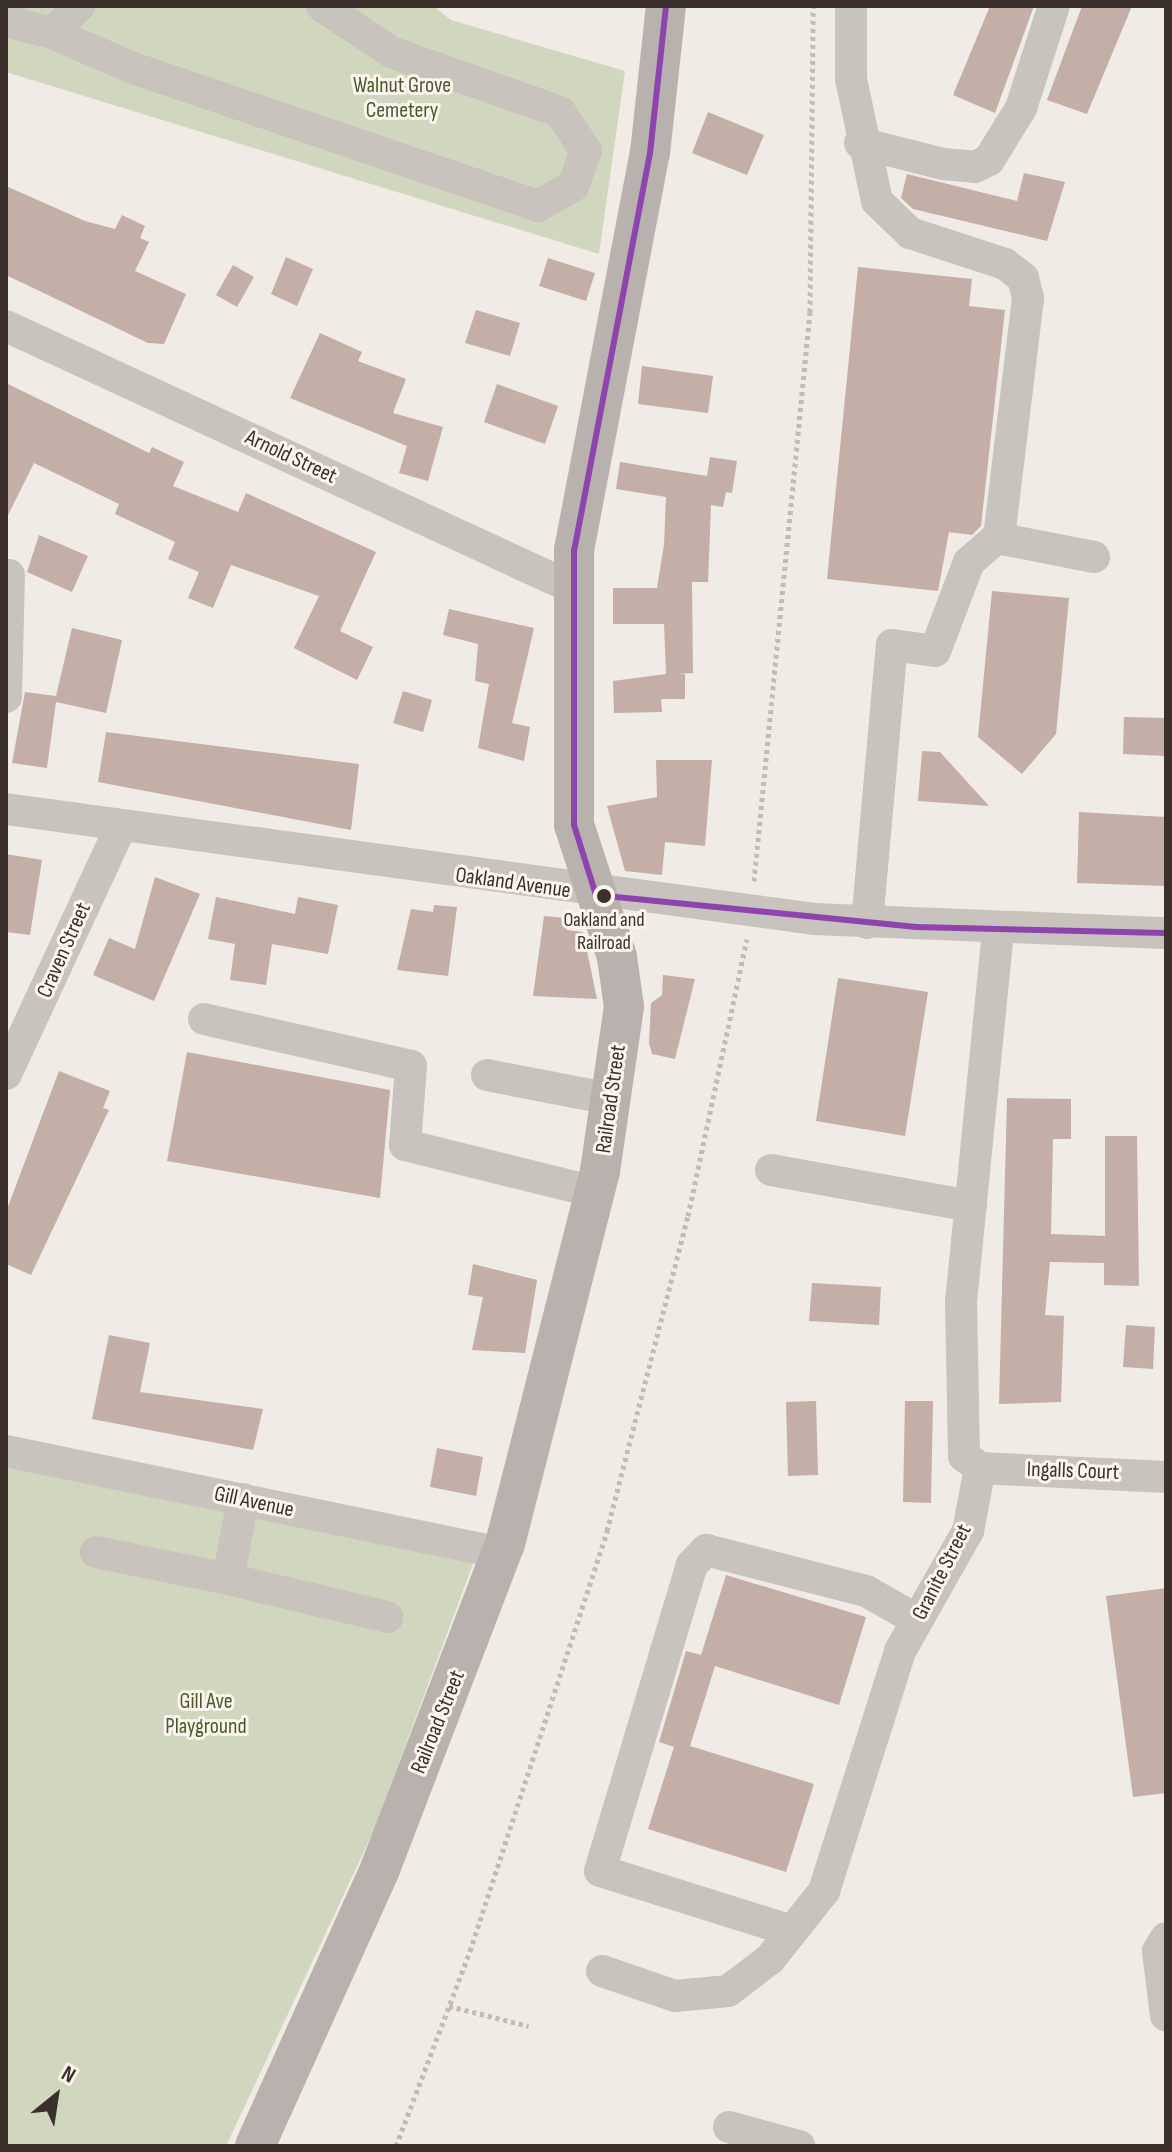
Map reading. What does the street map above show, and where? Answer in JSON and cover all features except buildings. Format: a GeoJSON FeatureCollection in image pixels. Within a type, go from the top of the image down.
{"type":"FeatureCollection","features":[{"type":"Feature","properties":{"kind":"main road","name":"Railroad Street"},"geometry":{"type":"LineString","coordinates":[[255,2146],[380,1869],[501,1553],[595,1192],[624,1007],[596,895],[574,825],[574,550],[650,153],[666,6]]}},
{"type":"Feature","properties":{"kind":"street"},"geometry":{"type":"LineString","coordinates":[[52,33],[79,6]]}},
{"type":"Feature","properties":{"kind":"street"},"geometry":{"type":"LineString","coordinates":[[6,21],[52,33],[200,92],[538,206],[573,186],[586,151],[579,131],[560,112],[393,53],[322,6]]}},
{"type":"Feature","properties":{"kind":"street"},"geometry":{"type":"LineString","coordinates":[[851,6],[860,143],[877,201],[891,218],[1023,278],[1028,298],[999,538],[969,562],[935,651],[892,645],[867,923]]}},
{"type":"Feature","properties":{"kind":"street"},"geometry":{"type":"LineString","coordinates":[[860,143],[975,167],[1000,149],[1021,108],[1054,6]]}},
{"type":"Feature","properties":{"kind":"street","name":"Arnold Street"},"geometry":{"type":"LineString","coordinates":[[6,326],[575,589]]}},
{"type":"Feature","properties":{"kind":"street"},"geometry":{"type":"LineString","coordinates":[[999,538],[1094,557]]}},
{"type":"Feature","properties":{"kind":"street"},"geometry":{"type":"LineString","coordinates":[[6,697],[9,575]]}},
{"type":"Feature","properties":{"kind":"street","name":"Oakland Avenue"},"geometry":{"type":"LineString","coordinates":[[6,809],[596,895],[743,912],[867,923],[1166,933]]}},
{"type":"Feature","properties":{"kind":"street","name":"Craven Street"},"geometry":{"type":"LineString","coordinates":[[6,1074],[121,826]]}},
{"type":"Feature","properties":{"kind":"street"},"geometry":{"type":"LineString","coordinates":[[980,1468],[964,1456],[961,1302],[998,929]]}},
{"type":"Feature","properties":{"kind":"street"},"geometry":{"type":"LineString","coordinates":[[204,1019],[411,1066],[405,1145],[595,1192]]}},
{"type":"Feature","properties":{"kind":"street"},"geometry":{"type":"LineString","coordinates":[[487,1075],[611,1099]]}},
{"type":"Feature","properties":{"kind":"street"},"geometry":{"type":"LineString","coordinates":[[771,1170],[971,1206]]}},
{"type":"Feature","properties":{"kind":"street","name":"Gill Avenue"},"geometry":{"type":"LineString","coordinates":[[6,1451],[501,1553]]}},
{"type":"Feature","properties":{"kind":"street","name":"Ingalls Court"},"geometry":{"type":"LineString","coordinates":[[980,1468],[1166,1477]]}},
{"type":"Feature","properties":{"kind":"street","name":"Granite Street"},"geometry":{"type":"LineString","coordinates":[[602,1971],[675,1996],[728,1991],[792,1931],[824,1891],[865,1751],[917,1620],[968,1531],[980,1468]]}},
{"type":"Feature","properties":{"kind":"street"},"geometry":{"type":"LineString","coordinates":[[228,1579],[243,1499]]}},
{"type":"Feature","properties":{"kind":"street"},"geometry":{"type":"LineString","coordinates":[[792,1931],[600,1871],[692,1565],[706,1550],[866,1591],[917,1620]]}},
{"type":"Feature","properties":{"kind":"street"},"geometry":{"type":"LineString","coordinates":[[96,1552],[388,1617]]}},
{"type":"Feature","properties":{"kind":"street"},"geometry":{"type":"LineString","coordinates":[[1166,1938],[1158,1951],[1166,2016]]}},
{"type":"Feature","properties":{"kind":"street"},"geometry":{"type":"LineString","coordinates":[[729,2127],[799,2146]]}},
{"type":"Feature","properties":{"kind":"path"},"geometry":{"type":"LineString","coordinates":[[396,2146],[449,2006],[607,1531],[691,1202],[743,912],[810,312],[813,6]]}},
{"type":"Feature","properties":{"kind":"path"},"geometry":{"type":"LineString","coordinates":[[449,2006],[529,2026]]}},
{"type":"Feature","properties":{"kind":"green space","name":"Walnut Grove Cemetery"},"geometry":{"type":"Polygon","coordinates":[[[6,6],[433,6],[451,20],[625,71],[599,254],[6,72],[6,6]]]}},
{"type":"Feature","properties":{"kind":"green space","name":"Gill Ave Playground"},"geometry":{"type":"Polygon","coordinates":[[[6,1467],[474,1561],[374,1830],[226,2146],[6,2146],[6,1467]]]}},
{"type":"Feature","properties":{"kind":"transit line"},"geometry":{"type":"LineString","coordinates":[[666,6],[650,153],[574,550],[574,825],[596,895],[916,927],[1166,933]]}},
{"type":"Feature","properties":{"kind":"place","name":"Oakland and Railroad"},"geometry":{"type":"Point","coordinates":[604,896]}}]}
